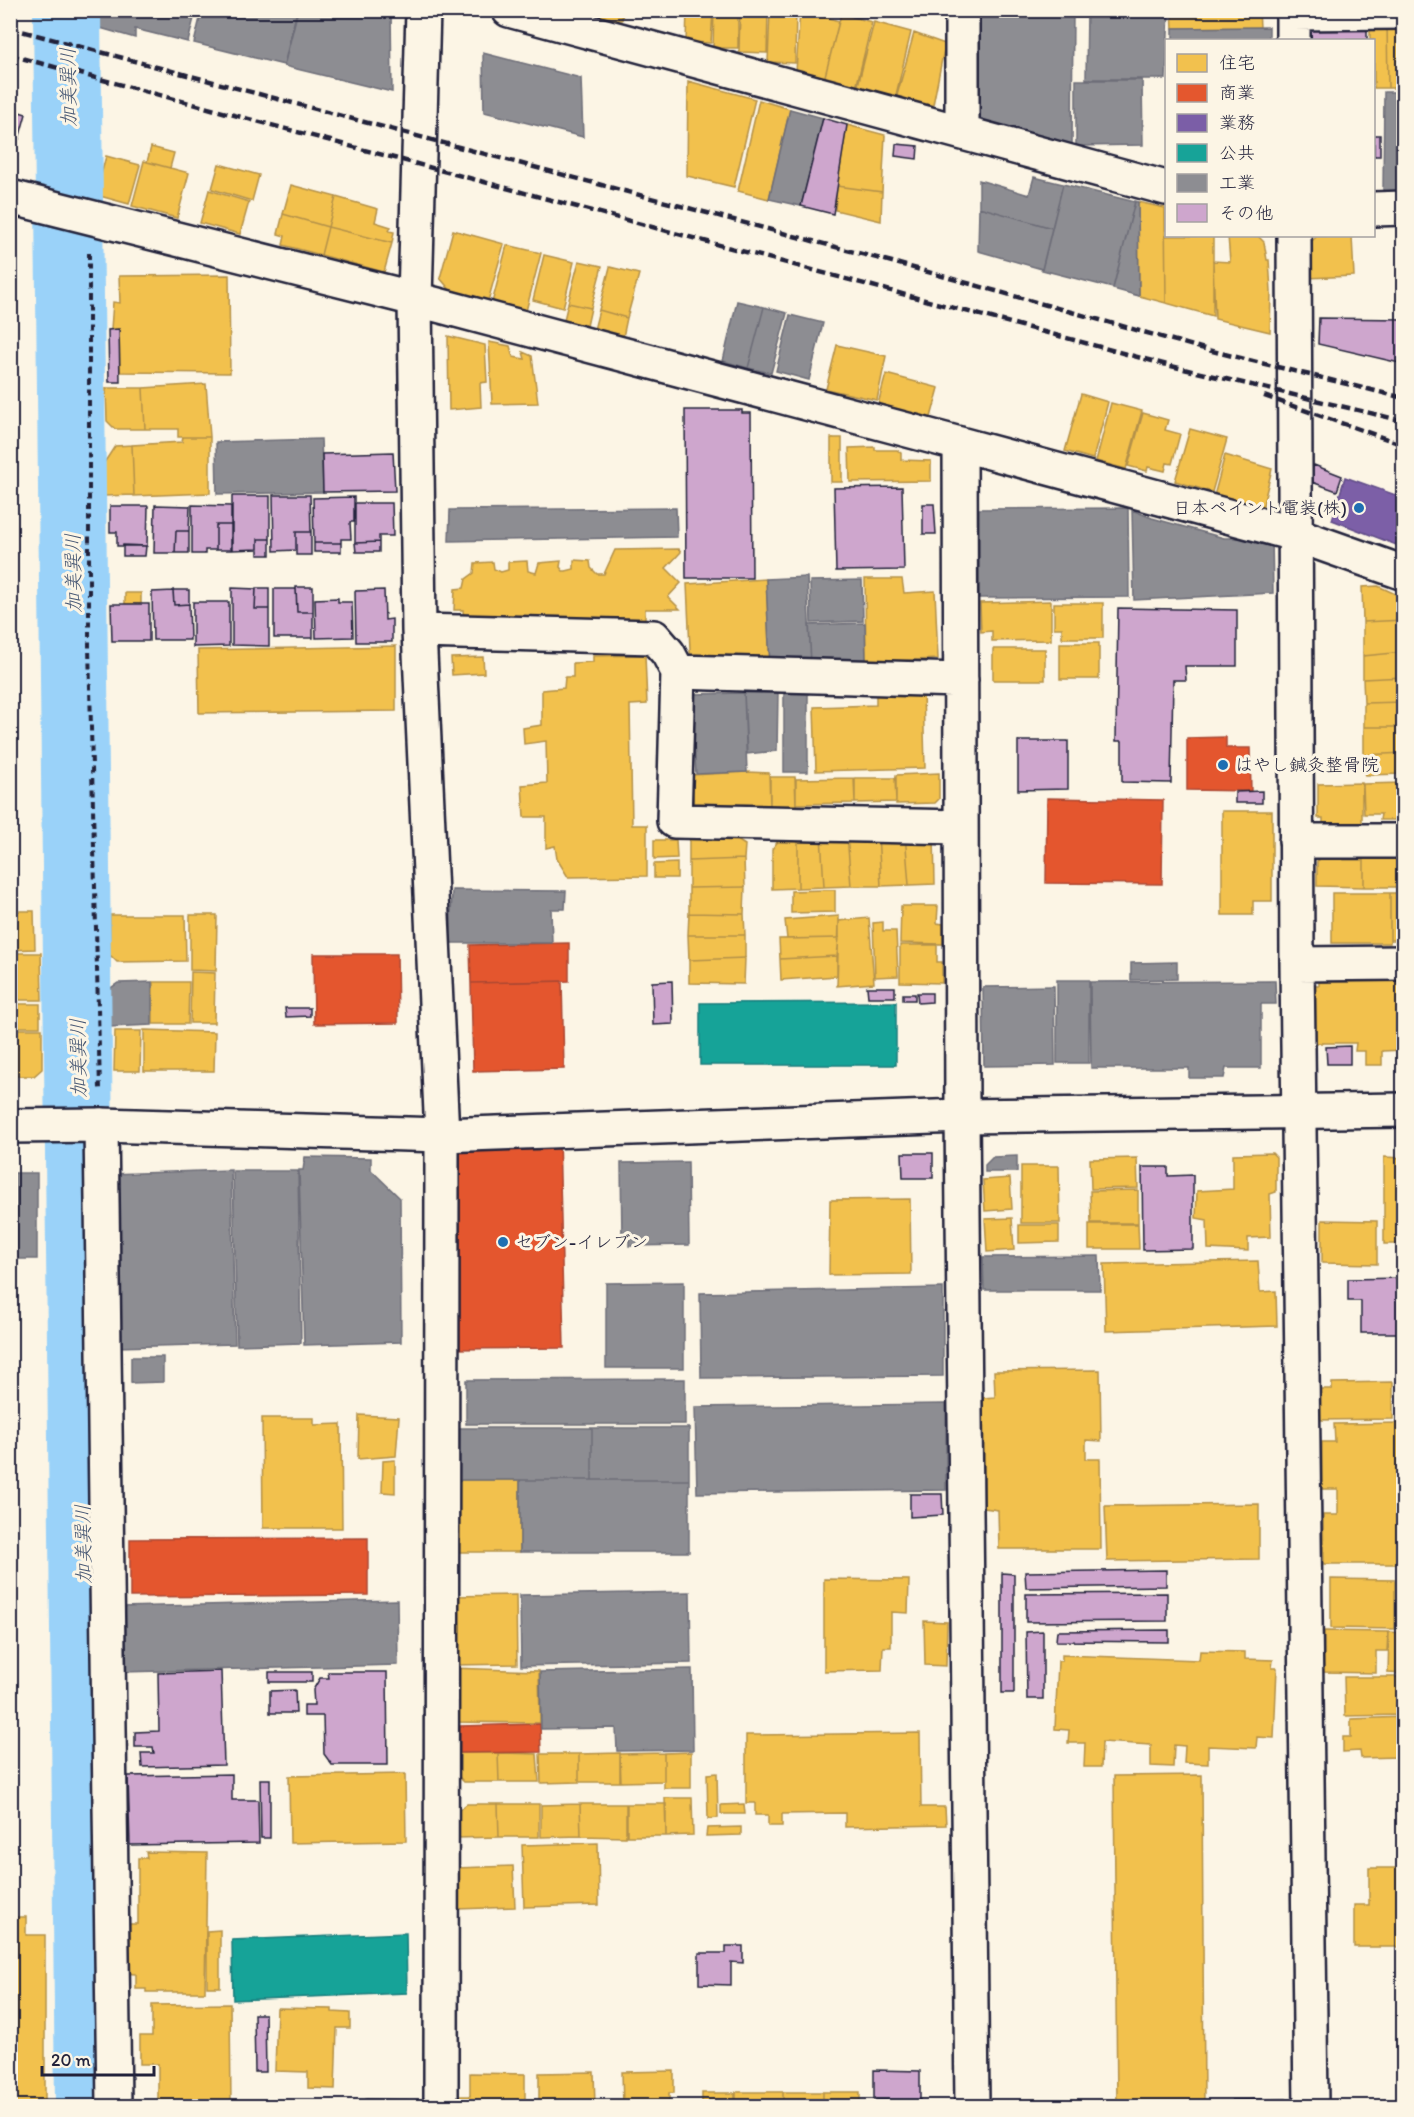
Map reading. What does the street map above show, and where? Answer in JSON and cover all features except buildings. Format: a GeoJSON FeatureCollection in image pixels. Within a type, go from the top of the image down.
{"type":"FeatureCollection","features":[{"type":"Feature","properties":{"kind":"street"},"geometry":{"type":"LineString","coordinates":[[423,10],[415,299],[419,631],[442,1135],[441,2106]]}},
{"type":"Feature","properties":{"kind":"street"},"geometry":{"type":"LineString","coordinates":[[509,10],[1165,188]]}},
{"type":"Feature","properties":{"kind":"street"},"geometry":{"type":"LineString","coordinates":[[962,10],[962,132]]}},
{"type":"Feature","properties":{"kind":"street"},"geometry":{"type":"LineString","coordinates":[[1293,21],[1404,12]]}},
{"type":"Feature","properties":{"kind":"street"},"geometry":{"type":"LineString","coordinates":[[10,197],[415,299],[1294,534],[1404,573]]}},
{"type":"Feature","properties":{"kind":"street"},"geometry":{"type":"LineString","coordinates":[[1375,209],[1404,208]]}},
{"type":"Feature","properties":{"kind":"street"},"geometry":{"type":"LineString","coordinates":[[1294,237],[1297,964],[1311,2106]]}},
{"type":"Feature","properties":{"kind":"street"},"geometry":{"type":"LineString","coordinates":[[960,444],[963,1116],[972,2106]]}},
{"type":"Feature","properties":{"kind":"street"},"geometry":{"type":"LineString","coordinates":[[419,631],[654,637],[668,653],[678,672],[674,821],[961,827]]}},
{"type":"Feature","properties":{"kind":"street"},"geometry":{"type":"LineString","coordinates":[[678,672],[961,680]]}},
{"type":"Feature","properties":{"kind":"street"},"geometry":{"type":"LineString","coordinates":[[1296,841],[1404,841]]}},
{"type":"Feature","properties":{"kind":"street"},"geometry":{"type":"LineString","coordinates":[[1297,964],[1404,963]]}},
{"type":"Feature","properties":{"kind":"street"},"geometry":{"type":"LineString","coordinates":[[10,1126],[442,1135],[963,1116],[1404,1110]]}},
{"type":"Feature","properties":{"kind":"street"},"geometry":{"type":"LineString","coordinates":[[85,1126],[114,2106]]}},
{"type":"Feature","properties":{"kind":"path"},"geometry":{"type":"LineString","coordinates":[[76,214],[89,658],[85,1126]]}},
{"type":"Feature","properties":{"kind":"waterway","name":"加美巽川"},"geometry":{"type":"LineString","coordinates":[[67,10],[89,2106]]}},
{"type":"Feature","properties":{"kind":"railway"},"geometry":{"type":"LineString","coordinates":[[10,28],[892,262],[1208,350],[1404,398]]}},
{"type":"Feature","properties":{"kind":"railway"},"geometry":{"type":"LineString","coordinates":[[10,55],[1171,366],[1404,421]]}},
{"type":"Feature","properties":{"kind":"railway"},"geometry":{"type":"LineString","coordinates":[[1264,396],[1404,445]]}},
{"type":"Feature","properties":{"kind":"place","name":"日本ペイント電装(株)"},"geometry":{"type":"Point","coordinates":[1359,508]}},
{"type":"Feature","properties":{"kind":"place","name":"はやし鍼灸整骨院"},"geometry":{"type":"Point","coordinates":[1223,765]}},
{"type":"Feature","properties":{"kind":"place","name":"セブン-イレブン"},"geometry":{"type":"Point","coordinates":[503,1242]}}]}
